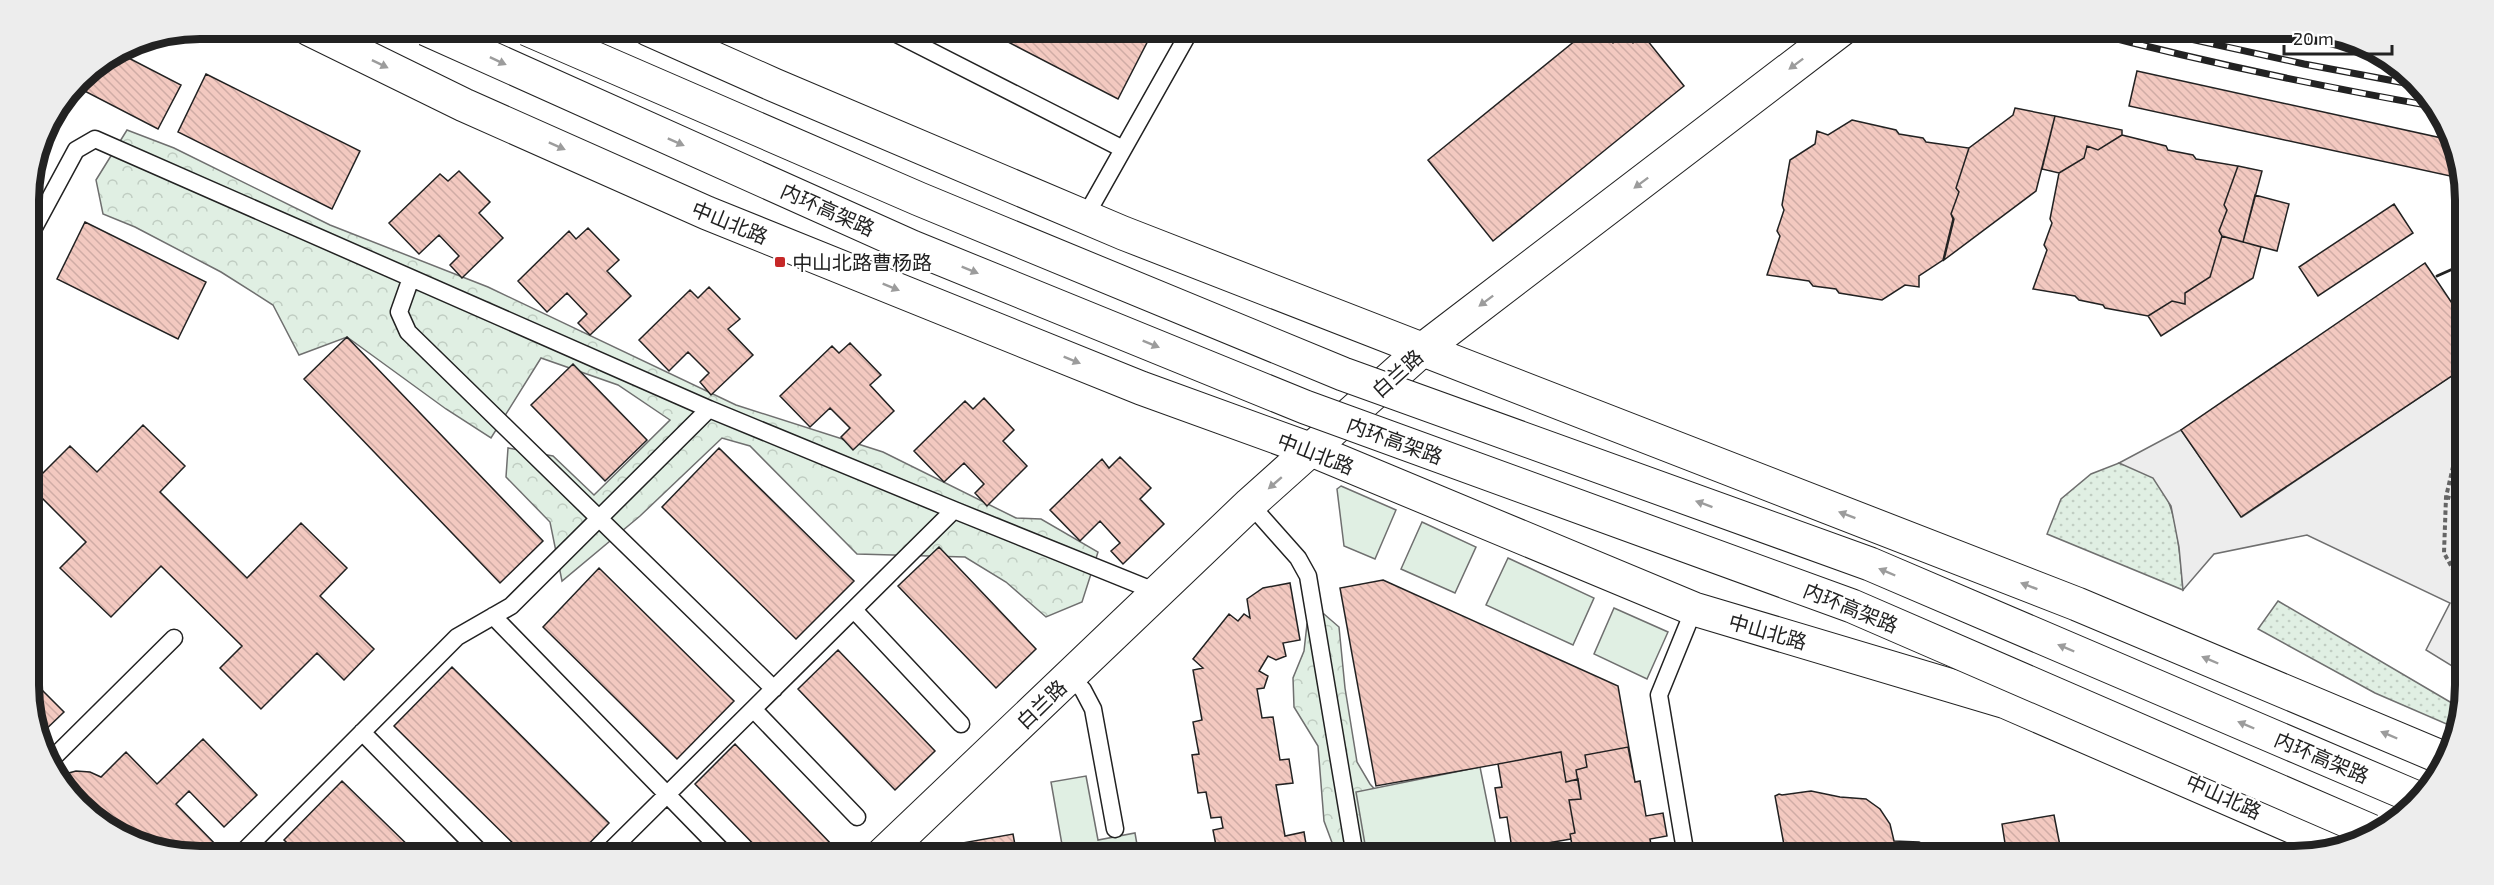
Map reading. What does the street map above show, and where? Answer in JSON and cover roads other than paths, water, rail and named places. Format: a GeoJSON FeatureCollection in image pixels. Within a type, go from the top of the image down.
{"type":"FeatureCollection","features":[{"type":"Feature","properties":{"kind":"main road","name":"中山北路"},"geometry":{"type":"LineString","coordinates":[[331,39],[464,105],[707,213],[1141,388],[1312,450],[1694,609],[2006,702],[2328,842]]}},
{"type":"Feature","properties":{"kind":"main road","name":"内环高架路"},"geometry":{"type":"LineString","coordinates":[[451,39],[934,255],[1305,407],[1852,606],[2366,829]]}},
{"type":"Feature","properties":{"kind":"main road","name":"内环高架路"},"geometry":{"type":"LineString","coordinates":[[552,39],[919,199],[1343,374],[1870,564],[2411,795]]}},
{"type":"Feature","properties":{"kind":"main road"},"geometry":{"type":"LineString","coordinates":[[672,39],[774,85],[1085,217],[2077,604],[2438,756]]}},
{"type":"Feature","properties":{"kind":"main road","name":"白兰路"},"geometry":{"type":"LineString","coordinates":[[892,846],[1250,504],[1422,350],[1828,39]]}},
{"type":"Feature","properties":{"kind":"lane"},"geometry":{"type":"LineString","coordinates":[[909,39],[1124,149]]}},
{"type":"Feature","properties":{"kind":"lane"},"geometry":{"type":"LineString","coordinates":[[1085,217],[1185,39]]}},
{"type":"Feature","properties":{"kind":"lane"},"geometry":{"type":"LineString","coordinates":[[39,218],[76,150],[95,139],[709,408],[1157,592]]}},
{"type":"Feature","properties":{"kind":"lane"},"geometry":{"type":"LineString","coordinates":[[411,278],[399,312],[408,332],[774,689]]}},
{"type":"Feature","properties":{"kind":"lane"},"geometry":{"type":"LineString","coordinates":[[253,846],[457,637],[511,606],[709,408]]}},
{"type":"Feature","properties":{"kind":"lane"},"geometry":{"type":"LineString","coordinates":[[1250,504],[1298,558],[1308,576],[1353,846]]}},
{"type":"Feature","properties":{"kind":"lane"},"geometry":{"type":"LineString","coordinates":[[615,846],[954,510]]}},
{"type":"Feature","properties":{"kind":"lane"},"geometry":{"type":"LineString","coordinates":[[1684,846],[1659,696],[1694,609]]}},
{"type":"Feature","properties":{"kind":"lane"},"geometry":{"type":"LineString","coordinates":[[854,610],[962,724]]}},
{"type":"Feature","properties":{"kind":"lane"},"geometry":{"type":"LineString","coordinates":[[493,616],[717,846]]}},
{"type":"Feature","properties":{"kind":"lane"},"geometry":{"type":"LineString","coordinates":[[56,755],[174,638]]}},
{"type":"Feature","properties":{"kind":"lane"},"geometry":{"type":"LineString","coordinates":[[1070,676],[1083,690],[1093,709],[1115,829]]}},
{"type":"Feature","properties":{"kind":"lane"},"geometry":{"type":"LineString","coordinates":[[753,710],[857,817]]}},
{"type":"Feature","properties":{"kind":"lane"},"geometry":{"type":"LineString","coordinates":[[362,732],[474,846]]}},
{"type":"Feature","properties":{"kind":"railway"},"geometry":{"type":"LineString","coordinates":[[2119,39],[2254,71],[2423,104]]}},
{"type":"Feature","properties":{"kind":"railway"},"geometry":{"type":"LineString","coordinates":[[2190,39],[2404,83]]}},
{"type":"Feature","properties":{"kind":"place","name":"中山北路曹杨路"},"geometry":{"type":"Point","coordinates":[780,262]}}]}
